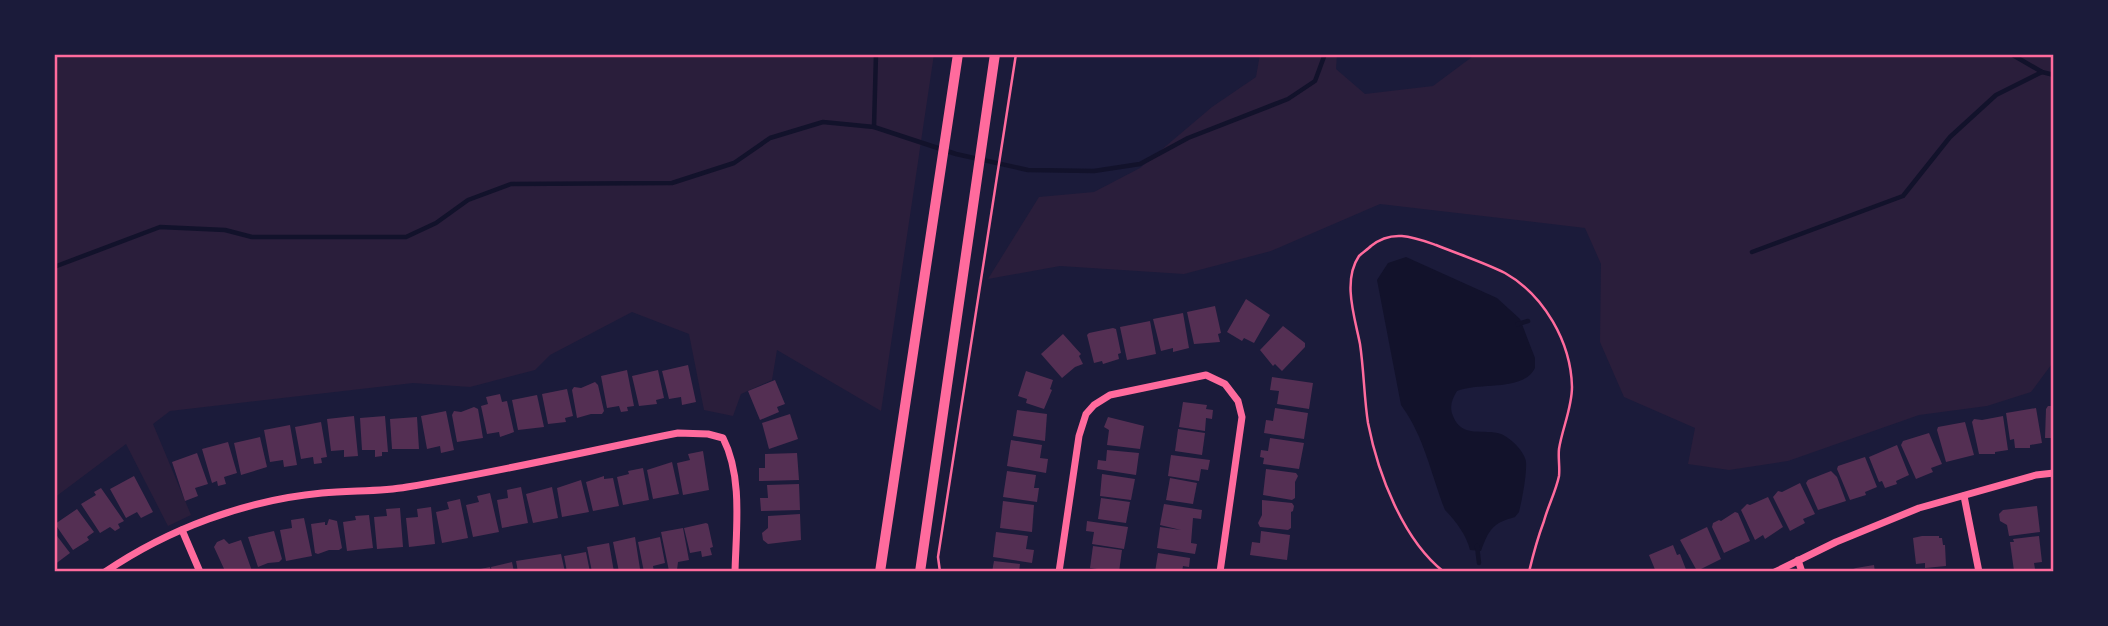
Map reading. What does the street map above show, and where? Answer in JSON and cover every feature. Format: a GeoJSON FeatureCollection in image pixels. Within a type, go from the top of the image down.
{"type":"FeatureCollection","features":[{"type":"Feature","properties":{"kind":"main road"},"geometry":{"type":"LineString","coordinates":[[880,572],[958,54]]}},
{"type":"Feature","properties":{"kind":"main road"},"geometry":{"type":"LineString","coordinates":[[920,572],[995,54]]}},
{"type":"Feature","properties":{"kind":"street"},"geometry":{"type":"LineString","coordinates":[[1059,572],[1079,436],[1086,414],[1110,395],[1206,375],[1225,384],[1238,401],[1242,417],[1220,572]]}},
{"type":"Feature","properties":{"kind":"street"},"geometry":{"type":"LineString","coordinates":[[105,572],[127,556],[182,530],[260,503],[320,493],[404,488],[678,433],[708,434],[723,438],[731,454],[736,505],[735,572]]}},
{"type":"Feature","properties":{"kind":"street"},"geometry":{"type":"LineString","coordinates":[[1775,572],[1919,508],[2054,472]]}},
{"type":"Feature","properties":{"kind":"street"},"geometry":{"type":"LineString","coordinates":[[1964,496],[1979,572]]}},
{"type":"Feature","properties":{"kind":"street"},"geometry":{"type":"LineString","coordinates":[[182,530],[200,572]]}},
{"type":"Feature","properties":{"kind":"street"},"geometry":{"type":"LineString","coordinates":[[1798,560],[1802,572]]}},
{"type":"Feature","properties":{"kind":"path"},"geometry":{"type":"LineString","coordinates":[[940,572],[938,557],[1016,54]]}},
{"type":"Feature","properties":{"kind":"path"},"geometry":{"type":"LineString","coordinates":[[1444,572],[1428,559],[1409,532],[1398,512],[1382,469],[1369,427],[1360,344],[1353,314],[1353,273],[1359,256],[1381,239],[1398,235],[1438,246],[1505,274],[1541,304],[1564,341],[1572,389],[1559,449],[1559,475],[1529,572]]}},
{"type":"Feature","properties":{"kind":"shaded area"},"geometry":{"type":"Polygon","coordinates":[[[54,54],[934,54],[881,411],[777,350],[772,380],[741,394],[733,416],[704,410],[689,334],[632,312],[550,355],[535,370],[470,387],[413,383],[170,411],[153,424],[191,515],[168,526],[126,444],[54,498],[54,54]]]}},
{"type":"Feature","properties":{"kind":"shaded area"},"geometry":{"type":"Polygon","coordinates":[[[1260,54],[1337,54],[1336,69],[1365,94],[1433,86],[1476,54],[2054,54],[2054,361],[2031,392],[1987,406],[1919,415],[1788,461],[1729,470],[1688,464],[1695,428],[1624,397],[1600,342],[1601,264],[1585,228],[1380,204],[1271,251],[1184,274],[1060,266],[988,279],[1039,197],[1094,192],[1140,168],[1212,107],[1256,77],[1260,54]]]}},
{"type":"Feature","properties":{"kind":"shaded area"},"geometry":{"type":"Polygon","coordinates":[[[1406,257],[1497,298],[1520,319],[1535,358],[1535,368],[1529,376],[1511,383],[1466,388],[1457,391],[1452,400],[1452,413],[1462,428],[1505,436],[1520,450],[1526,462],[1519,512],[1515,517],[1493,528],[1481,551],[1470,550],[1460,528],[1445,510],[1416,429],[1401,405],[1377,280],[1388,263],[1406,257]]]}},
{"type":"Feature","properties":{"kind":"building"},"geometry":{"type":"Polygon","coordinates":[[[1246,299],[1270,315],[1254,343],[1244,338],[1242,341],[1227,332],[1246,299]]]}},
{"type":"Feature","properties":{"kind":"building"},"geometry":{"type":"Polygon","coordinates":[[[1215,306],[1221,333],[1218,334],[1220,342],[1194,344],[1187,312],[1215,306]]]}},
{"type":"Feature","properties":{"kind":"building"},"geometry":{"type":"Polygon","coordinates":[[[1183,313],[1189,348],[1173,352],[1173,348],[1161,351],[1153,319],[1183,313]]]}},
{"type":"Feature","properties":{"kind":"building"},"geometry":{"type":"Polygon","coordinates":[[[1150,321],[1156,354],[1127,360],[1120,327],[1150,321]]]}},
{"type":"Feature","properties":{"kind":"building"},"geometry":{"type":"Polygon","coordinates":[[[1283,326],[1305,343],[1305,347],[1282,371],[1275,364],[1273,366],[1260,350],[1283,326]]]}},
{"type":"Feature","properties":{"kind":"building"},"geometry":{"type":"Polygon","coordinates":[[[1116,329],[1121,353],[1118,354],[1119,359],[1103,364],[1102,361],[1094,363],[1087,335],[1116,329]]]}},
{"type":"Feature","properties":{"kind":"building"},"geometry":{"type":"Polygon","coordinates":[[[1063,334],[1081,354],[1079,356],[1083,364],[1062,378],[1041,354],[1063,334]]]}},
{"type":"Feature","properties":{"kind":"building"},"geometry":{"type":"Polygon","coordinates":[[[688,365],[696,402],[682,405],[681,397],[669,399],[662,371],[688,365]]]}},
{"type":"Feature","properties":{"kind":"building"},"geometry":{"type":"Polygon","coordinates":[[[627,370],[634,406],[621,412],[619,406],[607,408],[601,376],[627,370]]]}},
{"type":"Feature","properties":{"kind":"building"},"geometry":{"type":"Polygon","coordinates":[[[658,370],[664,398],[656,400],[657,404],[639,406],[632,376],[658,370]]]}},
{"type":"Feature","properties":{"kind":"building"},"geometry":{"type":"Polygon","coordinates":[[[1026,371],[1053,380],[1044,409],[1026,403],[1027,399],[1018,396],[1026,371]]]}},
{"type":"Feature","properties":{"kind":"building"},"geometry":{"type":"Polygon","coordinates":[[[1272,377],[1313,383],[1309,409],[1277,404],[1279,391],[1270,390],[1272,377]]]}},
{"type":"Feature","properties":{"kind":"building"},"geometry":{"type":"Polygon","coordinates":[[[775,380],[785,404],[777,407],[779,412],[760,420],[748,391],[775,380]]]}},
{"type":"Feature","properties":{"kind":"building"},"geometry":{"type":"Polygon","coordinates":[[[595,382],[604,411],[602,414],[577,418],[572,390],[574,387],[581,388],[595,382]]]}},
{"type":"Feature","properties":{"kind":"building"},"geometry":{"type":"Polygon","coordinates":[[[567,389],[573,416],[565,418],[566,422],[548,424],[542,394],[567,389]]]}},
{"type":"Feature","properties":{"kind":"building"},"geometry":{"type":"Polygon","coordinates":[[[500,394],[502,402],[507,401],[514,432],[500,437],[499,432],[487,434],[481,406],[488,404],[486,397],[500,394]]]}},
{"type":"Feature","properties":{"kind":"building"},"geometry":{"type":"Polygon","coordinates":[[[537,395],[544,427],[518,430],[512,400],[537,395]]]}},
{"type":"Feature","properties":{"kind":"building"},"geometry":{"type":"Polygon","coordinates":[[[1183,402],[1207,405],[1206,409],[1213,410],[1212,419],[1206,418],[1205,431],[1179,427],[1183,402]]]}},
{"type":"Feature","properties":{"kind":"building"},"geometry":{"type":"Polygon","coordinates":[[[2048,406],[2054,406],[2054,438],[2045,438],[2048,406]]]}},
{"type":"Feature","properties":{"kind":"building"},"geometry":{"type":"Polygon","coordinates":[[[474,407],[478,409],[483,438],[457,442],[452,415],[454,411],[461,412],[474,407]]]}},
{"type":"Feature","properties":{"kind":"building"},"geometry":{"type":"Polygon","coordinates":[[[1275,408],[1308,413],[1304,439],[1264,433],[1266,420],[1273,421],[1275,408]]]}},
{"type":"Feature","properties":{"kind":"building"},"geometry":{"type":"Polygon","coordinates":[[[2036,408],[2042,443],[2030,445],[2030,448],[2015,448],[2014,439],[2010,440],[2006,413],[2036,408]]]}},
{"type":"Feature","properties":{"kind":"building"},"geometry":{"type":"Polygon","coordinates":[[[1017,410],[1047,414],[1045,441],[1013,436],[1017,410]]]}},
{"type":"Feature","properties":{"kind":"building"},"geometry":{"type":"Polygon","coordinates":[[[446,411],[454,450],[441,453],[440,446],[427,449],[421,416],[446,411]]]}},
{"type":"Feature","properties":{"kind":"building"},"geometry":{"type":"Polygon","coordinates":[[[790,414],[798,439],[769,449],[762,423],[790,414]]]}},
{"type":"Feature","properties":{"kind":"building"},"geometry":{"type":"Polygon","coordinates":[[[354,416],[358,456],[344,457],[344,450],[331,451],[327,419],[354,416]]]}},
{"type":"Feature","properties":{"kind":"building"},"geometry":{"type":"Polygon","coordinates":[[[385,416],[388,452],[382,452],[382,456],[375,457],[375,450],[362,450],[360,418],[385,416]]]}},
{"type":"Feature","properties":{"kind":"building"},"geometry":{"type":"Polygon","coordinates":[[[2003,416],[2008,450],[1995,454],[1979,454],[1972,422],[1974,419],[2003,416]]]}},
{"type":"Feature","properties":{"kind":"building"},"geometry":{"type":"Polygon","coordinates":[[[417,417],[419,449],[392,449],[390,419],[417,417]]]}},
{"type":"Feature","properties":{"kind":"building"},"geometry":{"type":"Polygon","coordinates":[[[1108,417],[1144,426],[1140,449],[1107,445],[1109,430],[1104,427],[1108,417]]]}},
{"type":"Feature","properties":{"kind":"building"},"geometry":{"type":"Polygon","coordinates":[[[321,422],[327,457],[321,458],[322,463],[314,464],[313,457],[301,459],[295,427],[321,422]]]}},
{"type":"Feature","properties":{"kind":"building"},"geometry":{"type":"Polygon","coordinates":[[[1965,422],[1974,455],[1946,462],[1938,427],[1965,422]]]}},
{"type":"Feature","properties":{"kind":"building"},"geometry":{"type":"Polygon","coordinates":[[[290,425],[297,465],[284,467],[283,460],[270,462],[264,430],[290,425]]]}},
{"type":"Feature","properties":{"kind":"building"},"geometry":{"type":"Polygon","coordinates":[[[1178,429],[1205,433],[1202,455],[1175,451],[1178,429]]]}},
{"type":"Feature","properties":{"kind":"building"},"geometry":{"type":"Polygon","coordinates":[[[1929,433],[1942,464],[1931,468],[1933,472],[1916,479],[1901,445],[1903,441],[1929,433]]]}},
{"type":"Feature","properties":{"kind":"building"},"geometry":{"type":"Polygon","coordinates":[[[260,437],[267,467],[241,475],[234,443],[260,437]]]}},
{"type":"Feature","properties":{"kind":"building"},"geometry":{"type":"Polygon","coordinates":[[[1270,438],[1304,443],[1299,469],[1263,464],[1261,450],[1268,451],[1270,438]]]}},
{"type":"Feature","properties":{"kind":"building"},"geometry":{"type":"Polygon","coordinates":[[[1011,440],[1042,445],[1040,458],[1048,459],[1046,473],[1007,466],[1011,440]]]}},
{"type":"Feature","properties":{"kind":"building"},"geometry":{"type":"Polygon","coordinates":[[[228,442],[237,473],[224,477],[226,484],[218,486],[217,481],[212,483],[202,449],[228,442]]]}},
{"type":"Feature","properties":{"kind":"building"},"geometry":{"type":"Polygon","coordinates":[[[1897,445],[1909,475],[1896,481],[1897,484],[1885,488],[1882,481],[1879,482],[1869,457],[1897,445]]]}},
{"type":"Feature","properties":{"kind":"building"},"geometry":{"type":"Polygon","coordinates":[[[1107,450],[1139,453],[1136,475],[1097,469],[1098,460],[1106,461],[1107,450]]]}},
{"type":"Feature","properties":{"kind":"building"},"geometry":{"type":"Polygon","coordinates":[[[703,451],[709,490],[683,495],[677,463],[690,460],[688,454],[703,451]]]}},
{"type":"Feature","properties":{"kind":"building"},"geometry":{"type":"Polygon","coordinates":[[[197,453],[208,484],[195,488],[198,496],[185,501],[172,462],[197,453]]]}},
{"type":"Feature","properties":{"kind":"building"},"geometry":{"type":"Polygon","coordinates":[[[797,453],[799,480],[759,481],[759,468],[765,468],[765,454],[797,453]]]}},
{"type":"Feature","properties":{"kind":"building"},"geometry":{"type":"Polygon","coordinates":[[[1171,455],[1210,460],[1208,470],[1201,469],[1199,481],[1168,476],[1171,455]]]}},
{"type":"Feature","properties":{"kind":"building"},"geometry":{"type":"Polygon","coordinates":[[[1865,457],[1877,487],[1865,492],[1866,495],[1850,500],[1838,466],[1865,457]]]}},
{"type":"Feature","properties":{"kind":"building"},"geometry":{"type":"Polygon","coordinates":[[[672,462],[679,494],[653,499],[647,470],[672,462]]]}},
{"type":"Feature","properties":{"kind":"building"},"geometry":{"type":"Polygon","coordinates":[[[643,468],[649,500],[623,505],[617,477],[643,468]]]}},
{"type":"Feature","properties":{"kind":"building"},"geometry":{"type":"Polygon","coordinates":[[[1266,469],[1296,473],[1298,476],[1295,482],[1295,498],[1292,500],[1263,495],[1266,469]]]}},
{"type":"Feature","properties":{"kind":"building"},"geometry":{"type":"Polygon","coordinates":[[[1007,471],[1036,475],[1034,488],[1039,488],[1037,502],[1003,497],[1007,471]]]}},
{"type":"Feature","properties":{"kind":"building"},"geometry":{"type":"Polygon","coordinates":[[[1831,471],[1837,477],[1846,501],[1818,510],[1806,483],[1831,471]]]}},
{"type":"Feature","properties":{"kind":"building"},"geometry":{"type":"Polygon","coordinates":[[[1102,474],[1135,479],[1131,500],[1100,496],[1102,474]]]}},
{"type":"Feature","properties":{"kind":"building"},"geometry":{"type":"Polygon","coordinates":[[[134,476],[153,512],[141,518],[137,512],[126,518],[110,489],[134,476]]]}},
{"type":"Feature","properties":{"kind":"building"},"geometry":{"type":"Polygon","coordinates":[[[604,476],[604,479],[613,478],[619,506],[593,511],[586,482],[604,476]]]}},
{"type":"Feature","properties":{"kind":"building"},"geometry":{"type":"Polygon","coordinates":[[[1170,478],[1197,483],[1193,504],[1166,500],[1170,478]]]}},
{"type":"Feature","properties":{"kind":"building"},"geometry":{"type":"Polygon","coordinates":[[[581,480],[589,512],[562,517],[557,488],[581,480]]]}},
{"type":"Feature","properties":{"kind":"building"},"geometry":{"type":"Polygon","coordinates":[[[1800,483],[1815,514],[1803,519],[1805,523],[1790,531],[1773,497],[1778,491],[1782,492],[1800,483]]]}},
{"type":"Feature","properties":{"kind":"building"},"geometry":{"type":"Polygon","coordinates":[[[799,484],[800,510],[761,511],[760,498],[768,498],[767,485],[799,484]]]}},
{"type":"Feature","properties":{"kind":"building"},"geometry":{"type":"Polygon","coordinates":[[[521,487],[528,523],[502,528],[497,500],[508,498],[507,490],[521,487]]]}},
{"type":"Feature","properties":{"kind":"building"},"geometry":{"type":"Polygon","coordinates":[[[552,487],[558,518],[533,523],[526,494],[552,487]]]}},
{"type":"Feature","properties":{"kind":"building"},"geometry":{"type":"Polygon","coordinates":[[[101,488],[124,521],[118,524],[120,528],[115,531],[110,527],[100,533],[81,504],[96,495],[94,492],[101,488]]]}},
{"type":"Feature","properties":{"kind":"building"},"geometry":{"type":"Polygon","coordinates":[[[490,493],[499,532],[473,537],[466,505],[479,502],[477,496],[490,493]]]}},
{"type":"Feature","properties":{"kind":"building"},"geometry":{"type":"Polygon","coordinates":[[[1768,497],[1783,527],[1765,539],[1763,535],[1755,540],[1741,510],[1747,504],[1768,497]]]}},
{"type":"Feature","properties":{"kind":"building"},"geometry":{"type":"Polygon","coordinates":[[[1101,498],[1130,502],[1126,523],[1098,519],[1101,498]]]}},
{"type":"Feature","properties":{"kind":"building"},"geometry":{"type":"Polygon","coordinates":[[[460,499],[468,538],[442,543],[436,512],[449,509],[447,502],[460,499]]]}},
{"type":"Feature","properties":{"kind":"building"},"geometry":{"type":"Polygon","coordinates":[[[1262,500],[1292,503],[1294,506],[1291,512],[1291,528],[1260,527],[1258,523],[1262,515],[1262,500]]]}},
{"type":"Feature","properties":{"kind":"building"},"geometry":{"type":"Polygon","coordinates":[[[1003,501],[1034,505],[1032,532],[1000,528],[1003,501]]]}},
{"type":"Feature","properties":{"kind":"building"},"geometry":{"type":"Polygon","coordinates":[[[1164,504],[1202,510],[1201,519],[1193,518],[1191,543],[1197,544],[1195,554],[1157,548],[1160,527],[1181,530],[1160,525],[1164,504]]]}},
{"type":"Feature","properties":{"kind":"building"},"geometry":{"type":"Polygon","coordinates":[[[2037,506],[2040,532],[2009,536],[2007,525],[2000,521],[1999,514],[2003,510],[2037,506]]]}},
{"type":"Feature","properties":{"kind":"building"},"geometry":{"type":"Polygon","coordinates":[[[431,507],[435,544],[409,547],[406,518],[418,517],[417,509],[431,507]]]}},
{"type":"Feature","properties":{"kind":"building"},"geometry":{"type":"Polygon","coordinates":[[[400,508],[403,547],[377,549],[374,517],[387,516],[386,509],[400,508]]]}},
{"type":"Feature","properties":{"kind":"building"},"geometry":{"type":"Polygon","coordinates":[[[77,509],[94,532],[87,537],[89,540],[73,550],[55,524],[77,509]]]}},
{"type":"Feature","properties":{"kind":"building"},"geometry":{"type":"Polygon","coordinates":[[[1738,513],[1750,541],[1724,553],[1712,527],[1713,523],[1738,513]]]}},
{"type":"Feature","properties":{"kind":"building"},"geometry":{"type":"Polygon","coordinates":[[[800,514],[801,540],[768,544],[763,540],[762,533],[768,528],[768,516],[800,514]]]}},
{"type":"Feature","properties":{"kind":"building"},"geometry":{"type":"Polygon","coordinates":[[[369,515],[373,548],[347,551],[343,522],[356,520],[355,516],[369,515]]]}},
{"type":"Feature","properties":{"kind":"building"},"geometry":{"type":"Polygon","coordinates":[[[304,518],[312,556],[286,561],[280,530],[292,528],[291,520],[304,518]]]}},
{"type":"Feature","properties":{"kind":"building"},"geometry":{"type":"Polygon","coordinates":[[[329,519],[337,521],[342,548],[315,553],[311,524],[325,522],[327,525],[329,519]]]}},
{"type":"Feature","properties":{"kind":"building"},"geometry":{"type":"Polygon","coordinates":[[[1087,521],[1128,527],[1124,549],[1092,544],[1094,532],[1086,531],[1087,521]]]}},
{"type":"Feature","properties":{"kind":"building"},"geometry":{"type":"Polygon","coordinates":[[[706,523],[713,547],[710,548],[712,555],[702,557],[701,551],[690,553],[684,528],[706,523]]]}},
{"type":"Feature","properties":{"kind":"building"},"geometry":{"type":"Polygon","coordinates":[[[1707,527],[1721,559],[1697,571],[1680,540],[1707,527]]]}},
{"type":"Feature","properties":{"kind":"building"},"geometry":{"type":"Polygon","coordinates":[[[683,528],[689,560],[678,562],[677,570],[669,571],[661,532],[683,528]]]}},
{"type":"Feature","properties":{"kind":"building"},"geometry":{"type":"Polygon","coordinates":[[[274,531],[282,559],[258,567],[248,537],[274,531]]]}},
{"type":"Feature","properties":{"kind":"building"},"geometry":{"type":"Polygon","coordinates":[[[1261,531],[1290,535],[1287,560],[1250,555],[1252,542],[1260,543],[1261,531]]]}},
{"type":"Feature","properties":{"kind":"building"},"geometry":{"type":"Polygon","coordinates":[[[54,532],[70,553],[54,565],[54,532]]]}},
{"type":"Feature","properties":{"kind":"building"},"geometry":{"type":"Polygon","coordinates":[[[996,532],[1028,536],[1026,549],[1034,550],[1032,563],[993,557],[996,532]]]}},
{"type":"Feature","properties":{"kind":"building"},"geometry":{"type":"Polygon","coordinates":[[[2039,536],[2042,562],[2034,563],[2035,569],[2014,571],[2010,542],[2014,542],[2013,539],[2039,536]]]}},
{"type":"Feature","properties":{"kind":"building"},"geometry":{"type":"Polygon","coordinates":[[[635,537],[640,569],[619,572],[613,542],[635,537]]]}},
{"type":"Feature","properties":{"kind":"building"},"geometry":{"type":"Polygon","coordinates":[[[660,537],[665,563],[653,566],[654,572],[644,572],[638,542],[660,537]]]}},
{"type":"Feature","properties":{"kind":"building"},"geometry":{"type":"Polygon","coordinates":[[[1913,538],[1942,538],[1946,566],[1925,568],[1925,563],[1916,564],[1913,538]]]}},
{"type":"Feature","properties":{"kind":"building"},"geometry":{"type":"Polygon","coordinates":[[[224,539],[229,544],[241,540],[252,571],[225,571],[214,547],[224,539]]]}},
{"type":"Feature","properties":{"kind":"building"},"geometry":{"type":"Polygon","coordinates":[[[609,543],[614,572],[592,572],[587,547],[609,543]]]}},
{"type":"Feature","properties":{"kind":"building"},"geometry":{"type":"Polygon","coordinates":[[[1673,545],[1687,572],[1656,572],[1649,555],[1673,545]]]}},
{"type":"Feature","properties":{"kind":"building"},"geometry":{"type":"Polygon","coordinates":[[[1093,546],[1122,550],[1119,572],[1090,568],[1093,546]]]}},
{"type":"Feature","properties":{"kind":"building"},"geometry":{"type":"Polygon","coordinates":[[[586,552],[590,572],[567,572],[564,556],[586,552]]]}},
{"type":"Feature","properties":{"kind":"building"},"geometry":{"type":"Polygon","coordinates":[[[1158,553],[1190,558],[1189,567],[1183,566],[1182,572],[1155,572],[1158,553]]]}},
{"type":"Feature","properties":{"kind":"building"},"geometry":{"type":"Polygon","coordinates":[[[561,554],[565,572],[518,572],[516,561],[561,554]]]}},
{"type":"Feature","properties":{"kind":"building"},"geometry":{"type":"Polygon","coordinates":[[[994,561],[1020,564],[1019,572],[992,572],[994,561]]]}},
{"type":"Feature","properties":{"kind":"building"},"geometry":{"type":"Polygon","coordinates":[[[512,562],[514,572],[492,572],[491,567],[512,562]]]}},
{"type":"Feature","properties":{"kind":"building"},"geometry":{"type":"Polygon","coordinates":[[[1874,565],[1875,572],[1845,572],[1856,568],[1874,565]]]}},
{"type":"Feature","properties":{"kind":"building"},"geometry":{"type":"Polygon","coordinates":[[[490,567],[491,572],[471,571],[490,567]]]}},
{"type":"Feature","properties":{"kind":"waterway"},"geometry":{"type":"LineString","coordinates":[[874,127],[876,54]]}},
{"type":"Feature","properties":{"kind":"waterway"},"geometry":{"type":"LineString","coordinates":[[54,267],[160,227],[225,230],[252,237],[406,237],[436,223],[468,200],[511,184],[672,183],[734,163],[770,138],[823,122],[874,127],[956,154],[1028,170],[1094,171],[1140,164],[1188,138],[1288,99],[1315,81],[1325,54]]}},
{"type":"Feature","properties":{"kind":"waterway"},"geometry":{"type":"LineString","coordinates":[[2011,54],[2042,72],[2054,75]]}},
{"type":"Feature","properties":{"kind":"waterway"},"geometry":{"type":"LineString","coordinates":[[1752,252],[1903,196],[1950,137],[1996,95],[2042,72]]}},
{"type":"Feature","properties":{"kind":"waterway"},"geometry":{"type":"LineString","coordinates":[[1518,324],[1528,321]]}},
{"type":"Feature","properties":{"kind":"waterway"},"geometry":{"type":"LineString","coordinates":[[1477,546],[1479,563]]}}]}
